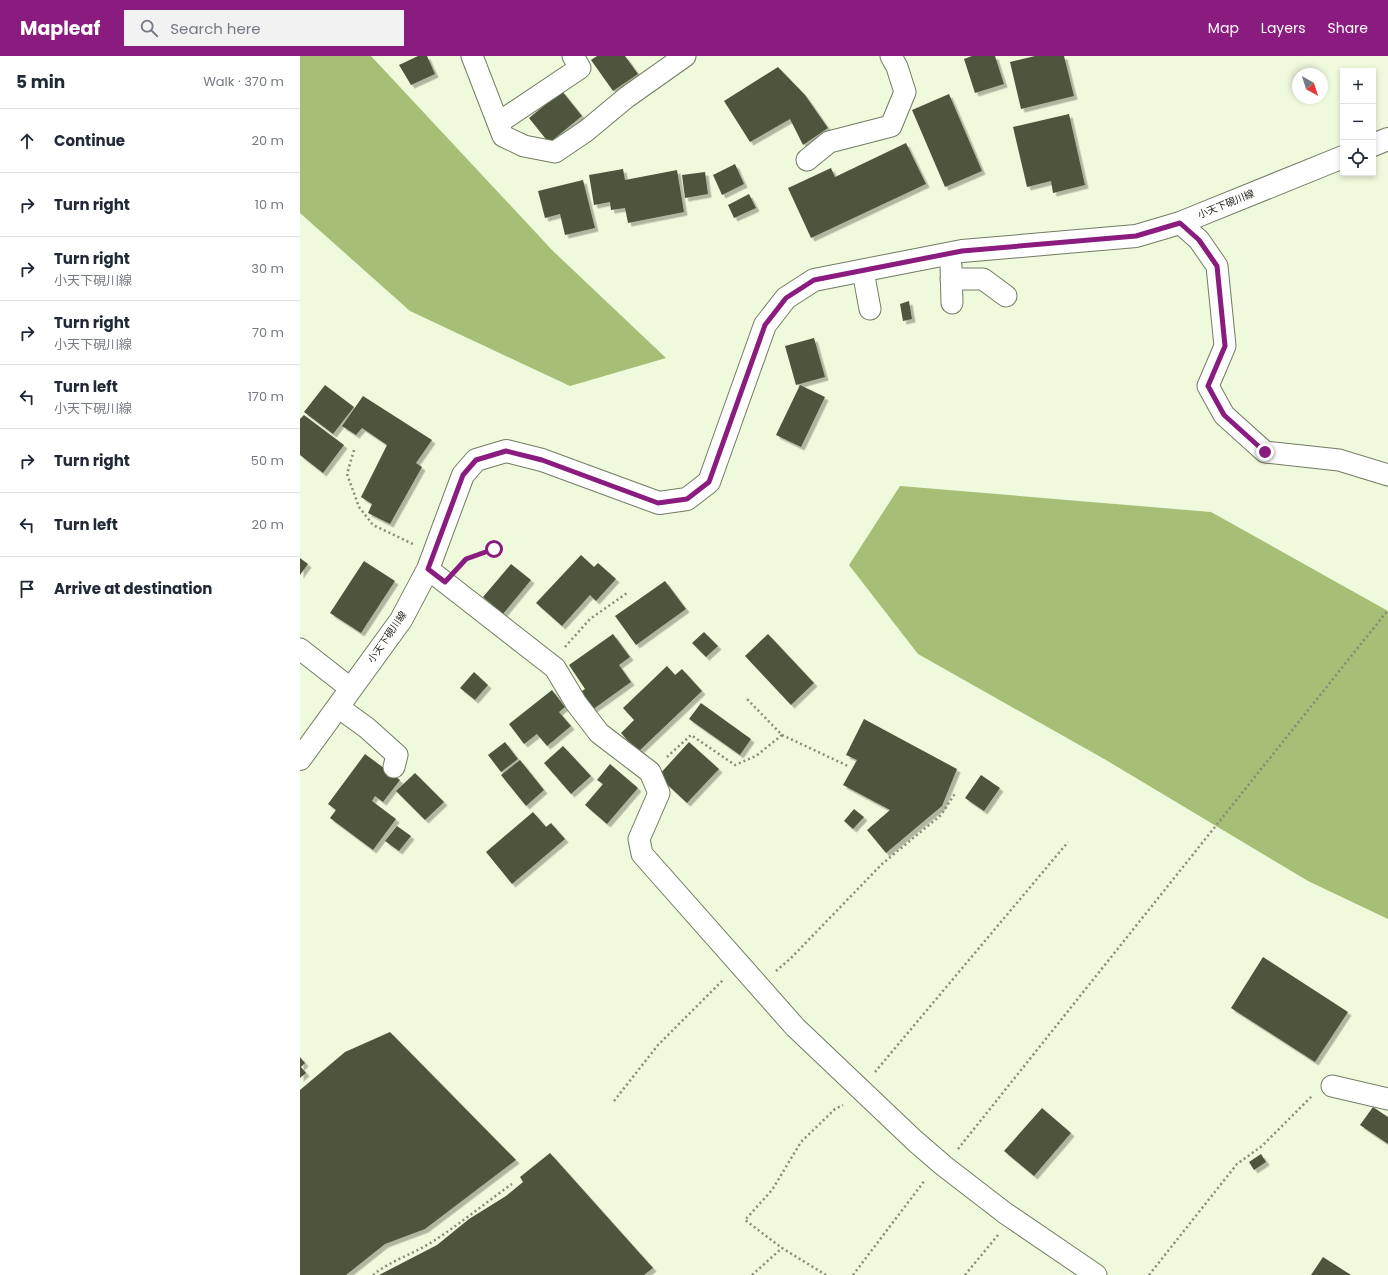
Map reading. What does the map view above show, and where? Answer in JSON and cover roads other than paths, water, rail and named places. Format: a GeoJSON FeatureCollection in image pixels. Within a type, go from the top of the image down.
{"type":"FeatureCollection","features":[{"type":"Feature","properties":{"kind":"main road"},"geometry":{"type":"LineString","coordinates":[[1376,144],[1388,139]]}},
{"type":"Feature","properties":{"kind":"main road","name":"小天下硯川線"},"geometry":{"type":"LineString","coordinates":[[300,759],[350,688],[401,620],[431,561],[463,475],[476,460],[506,451],[542,460],[658,503],[687,499],[709,482],[765,325],[786,298],[814,280],[951,253],[1136,236],[1180,223],[1340,159]]}},
{"type":"Feature","properties":{"kind":"street"},"geometry":{"type":"LineString","coordinates":[[472,56],[503,136],[524,146],[555,152],[586,131],[627,97],[685,56]]}},
{"type":"Feature","properties":{"kind":"street"},"geometry":{"type":"LineString","coordinates":[[498,123],[580,68],[573,56]]}},
{"type":"Feature","properties":{"kind":"street"},"geometry":{"type":"LineString","coordinates":[[807,160],[829,142],[891,126],[905,92],[897,67],[891,56]]}},
{"type":"Feature","properties":{"kind":"street"},"geometry":{"type":"LineString","coordinates":[[1180,223],[1199,240],[1217,266],[1225,346],[1208,386],[1224,415],[1265,452],[1339,460],[1388,475]]}},
{"type":"Feature","properties":{"kind":"street"},"geometry":{"type":"LineString","coordinates":[[951,253],[952,303]]}},
{"type":"Feature","properties":{"kind":"street"},"geometry":{"type":"LineString","coordinates":[[862,271],[870,309]]}},
{"type":"Feature","properties":{"kind":"street"},"geometry":{"type":"LineString","coordinates":[[951,278],[983,279],[1006,296]]}},
{"type":"Feature","properties":{"kind":"street"},"geometry":{"type":"LineString","coordinates":[[431,561],[445,582],[555,668],[576,703],[599,734],[650,772],[659,793],[639,839],[642,854],[795,1027],[941,1164],[1012,1218],[1096,1275]]}},
{"type":"Feature","properties":{"kind":"street"},"geometry":{"type":"LineString","coordinates":[[300,650],[350,688]]}},
{"type":"Feature","properties":{"kind":"street"},"geometry":{"type":"LineString","coordinates":[[338,707],[367,728],[398,755],[394,767]]}},
{"type":"Feature","properties":{"kind":"street"},"geometry":{"type":"LineString","coordinates":[[1332,1086],[1388,1099]]}}]}
